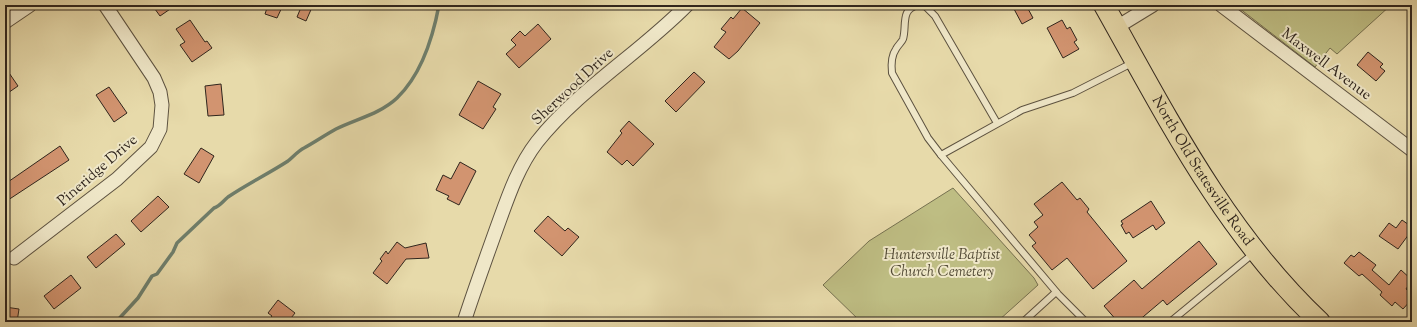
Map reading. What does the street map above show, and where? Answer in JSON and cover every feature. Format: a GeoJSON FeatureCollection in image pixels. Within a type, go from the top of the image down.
{"type":"FeatureCollection","features":[{"type":"Feature","properties":{"kind":"main road","name":"North Old Statesville Road"},"geometry":{"type":"LineString","coordinates":[[1104,5],[1208,186],[1255,252],[1292,295],[1320,322]]}},
{"type":"Feature","properties":{"kind":"street"},"geometry":{"type":"LineString","coordinates":[[5,22],[30,5]]}},
{"type":"Feature","properties":{"kind":"street","name":"Pineridge Drive"},"geometry":{"type":"LineString","coordinates":[[14,258],[117,179],[150,147],[160,128],[162,105],[160,92],[154,78],[105,5]]}},
{"type":"Feature","properties":{"kind":"street","name":"Sherwood Drive"},"geometry":{"type":"LineString","coordinates":[[464,322],[516,178],[536,143],[554,122],[659,32],[687,5]]}},
{"type":"Feature","properties":{"kind":"street"},"geometry":{"type":"LineString","coordinates":[[1116,27],[1153,5]]}},
{"type":"Feature","properties":{"kind":"street","name":"Maxwell Avenue"},"geometry":{"type":"LineString","coordinates":[[1221,5],[1412,150]]}},
{"type":"Feature","properties":{"kind":"lane"},"geometry":{"type":"LineString","coordinates":[[918,5],[907,12],[904,19],[903,40],[895,50],[891,62],[892,73],[928,138],[941,155],[1056,292],[1086,322]]}},
{"type":"Feature","properties":{"kind":"lane"},"geometry":{"type":"LineString","coordinates":[[924,5],[935,16],[997,122]]}},
{"type":"Feature","properties":{"kind":"lane"},"geometry":{"type":"LineString","coordinates":[[941,155],[997,122],[1022,110],[1090,85],[1135,61]]}},
{"type":"Feature","properties":{"kind":"lane"},"geometry":{"type":"LineString","coordinates":[[1170,322],[1255,252]]}},
{"type":"Feature","properties":{"kind":"lane"},"geometry":{"type":"LineString","coordinates":[[1023,322],[1056,292]]}},
{"type":"Feature","properties":{"kind":"green space"},"geometry":{"type":"Polygon","coordinates":[[[1235,5],[1391,5],[1337,54],[1330,48],[1315,67],[1235,5]]]}},
{"type":"Feature","properties":{"kind":"green space","name":"Huntersville Baptist Church Cemetery"},"geometry":{"type":"Polygon","coordinates":[[[953,188],[1034,278],[1038,285],[998,321],[861,322],[823,285],[869,241],[953,188]]]}},
{"type":"Feature","properties":{"kind":"building"},"geometry":{"type":"Polygon","coordinates":[[[152,5],[176,5],[160,16],[152,5]]]}},
{"type":"Feature","properties":{"kind":"building"},"geometry":{"type":"Polygon","coordinates":[[[268,5],[283,5],[277,18],[265,14],[268,5]]]}},
{"type":"Feature","properties":{"kind":"building"},"geometry":{"type":"Polygon","coordinates":[[[302,5],[313,5],[306,21],[297,17],[302,5]]]}},
{"type":"Feature","properties":{"kind":"building"},"geometry":{"type":"Polygon","coordinates":[[[1022,5],[1026,5],[1033,18],[1022,24],[1014,9],[1022,5]]]}},
{"type":"Feature","properties":{"kind":"building"},"geometry":{"type":"Polygon","coordinates":[[[742,8],[760,23],[738,51],[729,59],[714,47],[726,32],[721,29],[731,17],[733,19],[742,8]]]}},
{"type":"Feature","properties":{"kind":"building"},"geometry":{"type":"Polygon","coordinates":[[[190,20],[205,42],[207,41],[212,48],[192,62],[180,45],[185,42],[176,29],[190,20]]]}},
{"type":"Feature","properties":{"kind":"building"},"geometry":{"type":"Polygon","coordinates":[[[1062,20],[1067,29],[1070,27],[1077,40],[1074,42],[1079,49],[1063,58],[1047,28],[1062,20]]]}},
{"type":"Feature","properties":{"kind":"building"},"geometry":{"type":"Polygon","coordinates":[[[538,24],[551,39],[519,68],[506,54],[516,45],[511,40],[520,31],[525,36],[538,24]]]}},
{"type":"Feature","properties":{"kind":"building"},"geometry":{"type":"Polygon","coordinates":[[[1368,52],[1383,64],[1380,67],[1385,71],[1376,81],[1357,65],[1368,52]]]}},
{"type":"Feature","properties":{"kind":"building"},"geometry":{"type":"Polygon","coordinates":[[[5,67],[18,86],[5,95],[5,67]]]}},
{"type":"Feature","properties":{"kind":"building"},"geometry":{"type":"Polygon","coordinates":[[[694,72],[705,82],[676,112],[665,101],[694,72]]]}},
{"type":"Feature","properties":{"kind":"building"},"geometry":{"type":"Polygon","coordinates":[[[478,81],[501,94],[493,107],[496,109],[483,129],[459,115],[478,81]]]}},
{"type":"Feature","properties":{"kind":"building"},"geometry":{"type":"Polygon","coordinates":[[[221,84],[224,115],[208,116],[205,86],[221,84]]]}},
{"type":"Feature","properties":{"kind":"building"},"geometry":{"type":"Polygon","coordinates":[[[109,87],[127,113],[114,122],[96,95],[109,87]]]}},
{"type":"Feature","properties":{"kind":"building"},"geometry":{"type":"Polygon","coordinates":[[[629,121],[654,144],[633,166],[627,160],[622,165],[607,152],[622,133],[620,131],[629,121]]]}},
{"type":"Feature","properties":{"kind":"building"},"geometry":{"type":"Polygon","coordinates":[[[60,146],[69,160],[5,202],[5,184],[60,146]]]}},
{"type":"Feature","properties":{"kind":"building"},"geometry":{"type":"Polygon","coordinates":[[[201,148],[214,156],[199,183],[184,174],[201,148]]]}},
{"type":"Feature","properties":{"kind":"building"},"geometry":{"type":"Polygon","coordinates":[[[460,162],[476,171],[459,205],[447,199],[449,196],[436,190],[443,175],[451,179],[460,162]]]}},
{"type":"Feature","properties":{"kind":"building"},"geometry":{"type":"Polygon","coordinates":[[[1062,182],[1077,200],[1080,198],[1089,209],[1087,212],[1127,261],[1093,289],[1067,258],[1052,270],[1032,246],[1036,243],[1029,235],[1038,227],[1034,222],[1043,215],[1034,204],[1062,182]]]}},
{"type":"Feature","properties":{"kind":"building"},"geometry":{"type":"Polygon","coordinates":[[[158,196],[169,207],[141,232],[131,221],[158,196]]]}},
{"type":"Feature","properties":{"kind":"building"},"geometry":{"type":"Polygon","coordinates":[[[1151,201],[1165,223],[1156,230],[1153,225],[1133,238],[1129,232],[1126,234],[1121,225],[1123,224],[1121,221],[1151,201]]]}},
{"type":"Feature","properties":{"kind":"building"},"geometry":{"type":"Polygon","coordinates":[[[548,216],[565,231],[568,228],[579,237],[562,256],[534,231],[548,216]]]}},
{"type":"Feature","properties":{"kind":"building"},"geometry":{"type":"Polygon","coordinates":[[[1402,220],[1412,227],[1412,230],[1398,249],[1379,236],[1389,223],[1396,228],[1402,220]]]}},
{"type":"Feature","properties":{"kind":"building"},"geometry":{"type":"Polygon","coordinates":[[[116,234],[125,244],[96,268],[87,257],[116,234]]]}},
{"type":"Feature","properties":{"kind":"building"},"geometry":{"type":"Polygon","coordinates":[[[1199,241],[1217,264],[1167,305],[1163,300],[1137,322],[1118,322],[1104,306],[1134,280],[1142,289],[1199,241]]]}},
{"type":"Feature","properties":{"kind":"building"},"geometry":{"type":"Polygon","coordinates":[[[397,242],[405,248],[426,243],[429,258],[406,259],[387,284],[373,273],[382,261],[380,259],[386,251],[388,254],[397,242]]]}},
{"type":"Feature","properties":{"kind":"building"},"geometry":{"type":"Polygon","coordinates":[[[1359,252],[1376,265],[1372,270],[1389,285],[1401,270],[1412,280],[1406,289],[1412,294],[1412,299],[1403,309],[1395,302],[1392,306],[1380,295],[1382,292],[1362,274],[1359,276],[1344,263],[1351,255],[1354,257],[1359,252]]]}},
{"type":"Feature","properties":{"kind":"building"},"geometry":{"type":"Polygon","coordinates":[[[71,275],[81,288],[54,309],[44,296],[71,275]]]}},
{"type":"Feature","properties":{"kind":"building"},"geometry":{"type":"Polygon","coordinates":[[[278,300],[295,313],[288,322],[267,322],[272,316],[268,313],[278,300]]]}},
{"type":"Feature","properties":{"kind":"building"},"geometry":{"type":"Polygon","coordinates":[[[5,307],[19,309],[17,322],[5,322],[5,307]]]}},
{"type":"Feature","properties":{"kind":"waterway"},"geometry":{"type":"LineString","coordinates":[[116,322],[138,298],[152,276],[157,274],[173,252],[177,243],[214,208],[235,192],[288,161],[302,149],[336,129],[383,108],[397,98],[413,78],[425,55],[439,5]]}}]}
